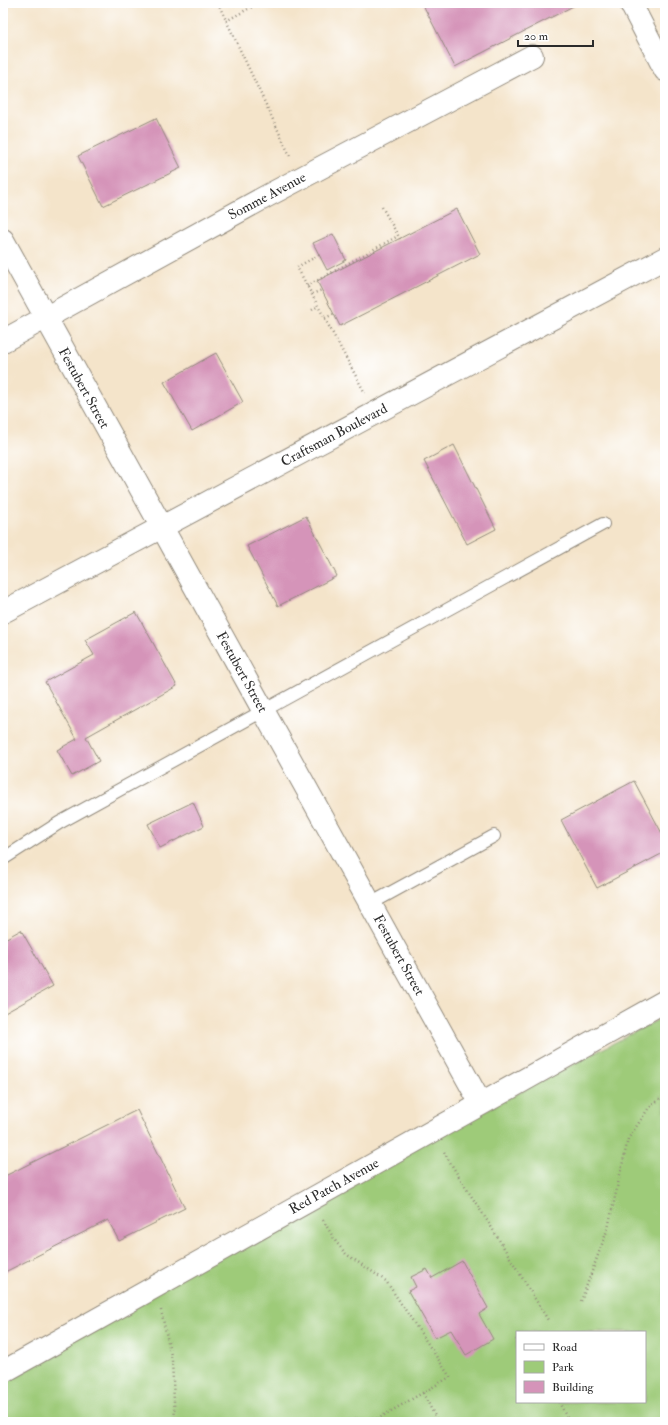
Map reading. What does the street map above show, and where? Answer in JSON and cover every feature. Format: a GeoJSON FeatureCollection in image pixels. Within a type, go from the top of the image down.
{"type":"FeatureCollection","features":[{"type":"Feature","properties":{"kind":"street"},"geometry":{"type":"LineString","coordinates":[[631,4],[665,70]]}},
{"type":"Feature","properties":{"kind":"street","name":"Somme Avenue"},"geometry":{"type":"LineString","coordinates":[[3,341],[301,178],[532,56]]}},
{"type":"Feature","properties":{"kind":"street","name":"Festubert Street"},"geometry":{"type":"LineString","coordinates":[[3,240],[481,1104]]}},
{"type":"Feature","properties":{"kind":"street","name":"Craftsman Boulevard"},"geometry":{"type":"LineString","coordinates":[[3,612],[665,258]]}},
{"type":"Feature","properties":{"kind":"street","name":"Red Patch Avenue"},"geometry":{"type":"LineString","coordinates":[[3,1372],[665,1001]]}},
{"type":"Feature","properties":{"kind":"lane"},"geometry":{"type":"LineString","coordinates":[[3,859],[59,823],[604,524]]}},
{"type":"Feature","properties":{"kind":"lane"},"geometry":{"type":"LineString","coordinates":[[370,904],[494,836]]}},
{"type":"Feature","properties":{"kind":"path"},"geometry":{"type":"LineString","coordinates":[[218,3],[301,178]]}},
{"type":"Feature","properties":{"kind":"path"},"geometry":{"type":"LineString","coordinates":[[226,21],[259,3]]}},
{"type":"Feature","properties":{"kind":"path"},"geometry":{"type":"LineString","coordinates":[[307,286],[399,237],[382,206]]}},
{"type":"Feature","properties":{"kind":"path"},"geometry":{"type":"LineString","coordinates":[[319,255],[297,267],[366,395]]}},
{"type":"Feature","properties":{"kind":"path"},"geometry":{"type":"LineString","coordinates":[[312,294],[322,290]]}},
{"type":"Feature","properties":{"kind":"path"},"geometry":{"type":"LineString","coordinates":[[312,310],[318,306]]}},
{"type":"Feature","properties":{"kind":"path"},"geometry":{"type":"LineString","coordinates":[[325,318],[334,314]]}},
{"type":"Feature","properties":{"kind":"path"},"geometry":{"type":"LineString","coordinates":[[581,1301],[608,1228],[628,1139],[648,1109],[665,1094]]}},
{"type":"Feature","properties":{"kind":"path"},"geometry":{"type":"LineString","coordinates":[[432,1131],[548,1320]]}},
{"type":"Feature","properties":{"kind":"path"},"geometry":{"type":"LineString","coordinates":[[311,1199],[336,1242],[346,1254],[386,1281],[450,1377],[372,1422]]}},
{"type":"Feature","properties":{"kind":"path"},"geometry":{"type":"LineString","coordinates":[[156,1286],[172,1360],[175,1422]]}},
{"type":"Feature","properties":{"kind":"path"},"geometry":{"type":"LineString","coordinates":[[423,1393],[438,1422]]}},
{"type":"Feature","properties":{"kind":"path"},"geometry":{"type":"LineString","coordinates":[[560,1403],[569,1422]]}},
{"type":"Feature","properties":{"kind":"green space"},"geometry":{"type":"Polygon","coordinates":[[[665,1016],[665,1422],[3,1422],[3,1364],[665,1016]]]}},
{"type":"Feature","properties":{"kind":"building"},"geometry":{"type":"Polygon","coordinates":[[[422,3],[579,3],[455,67],[422,3]]]}},
{"type":"Feature","properties":{"kind":"building"},"geometry":{"type":"Polygon","coordinates":[[[156,118],[181,168],[103,206],[78,156],[156,118]]]}},
{"type":"Feature","properties":{"kind":"building"},"geometry":{"type":"Polygon","coordinates":[[[457,209],[480,254],[340,326],[317,281],[457,209]]]}},
{"type":"Feature","properties":{"kind":"building"},"geometry":{"type":"Polygon","coordinates":[[[333,234],[346,260],[327,270],[313,243],[333,234]]]}},
{"type":"Feature","properties":{"kind":"building"},"geometry":{"type":"Polygon","coordinates":[[[216,353],[243,402],[192,431],[164,382],[216,353]]]}},
{"type":"Feature","properties":{"kind":"building"},"geometry":{"type":"Polygon","coordinates":[[[454,445],[496,529],[467,544],[424,461],[454,445]]]}},
{"type":"Feature","properties":{"kind":"building"},"geometry":{"type":"Polygon","coordinates":[[[306,516],[337,576],[278,606],[247,546],[306,516]]]}},
{"type":"Feature","properties":{"kind":"building"},"geometry":{"type":"Polygon","coordinates":[[[136,612],[177,686],[86,737],[99,761],[72,776],[57,750],[77,739],[45,682],[94,655],[85,640],[136,612]]]}},
{"type":"Feature","properties":{"kind":"building"},"geometry":{"type":"Polygon","coordinates":[[[634,781],[665,839],[665,852],[597,888],[561,820],[634,781]]]}},
{"type":"Feature","properties":{"kind":"building"},"geometry":{"type":"Polygon","coordinates":[[[193,802],[204,826],[160,848],[148,824],[193,802]]]}},
{"type":"Feature","properties":{"kind":"building"},"geometry":{"type":"Polygon","coordinates":[[[21,930],[53,986],[3,1014],[3,940],[21,930]]]}},
{"type":"Feature","properties":{"kind":"building"},"geometry":{"type":"Polygon","coordinates":[[[137,1110],[185,1208],[119,1241],[108,1220],[3,1273],[3,1177],[137,1110]]]}},
{"type":"Feature","properties":{"kind":"building"},"geometry":{"type":"Polygon","coordinates":[[[462,1261],[488,1308],[479,1314],[493,1339],[466,1355],[451,1330],[435,1338],[408,1291],[416,1287],[411,1277],[427,1269],[432,1278],[462,1261]]]}}]}
